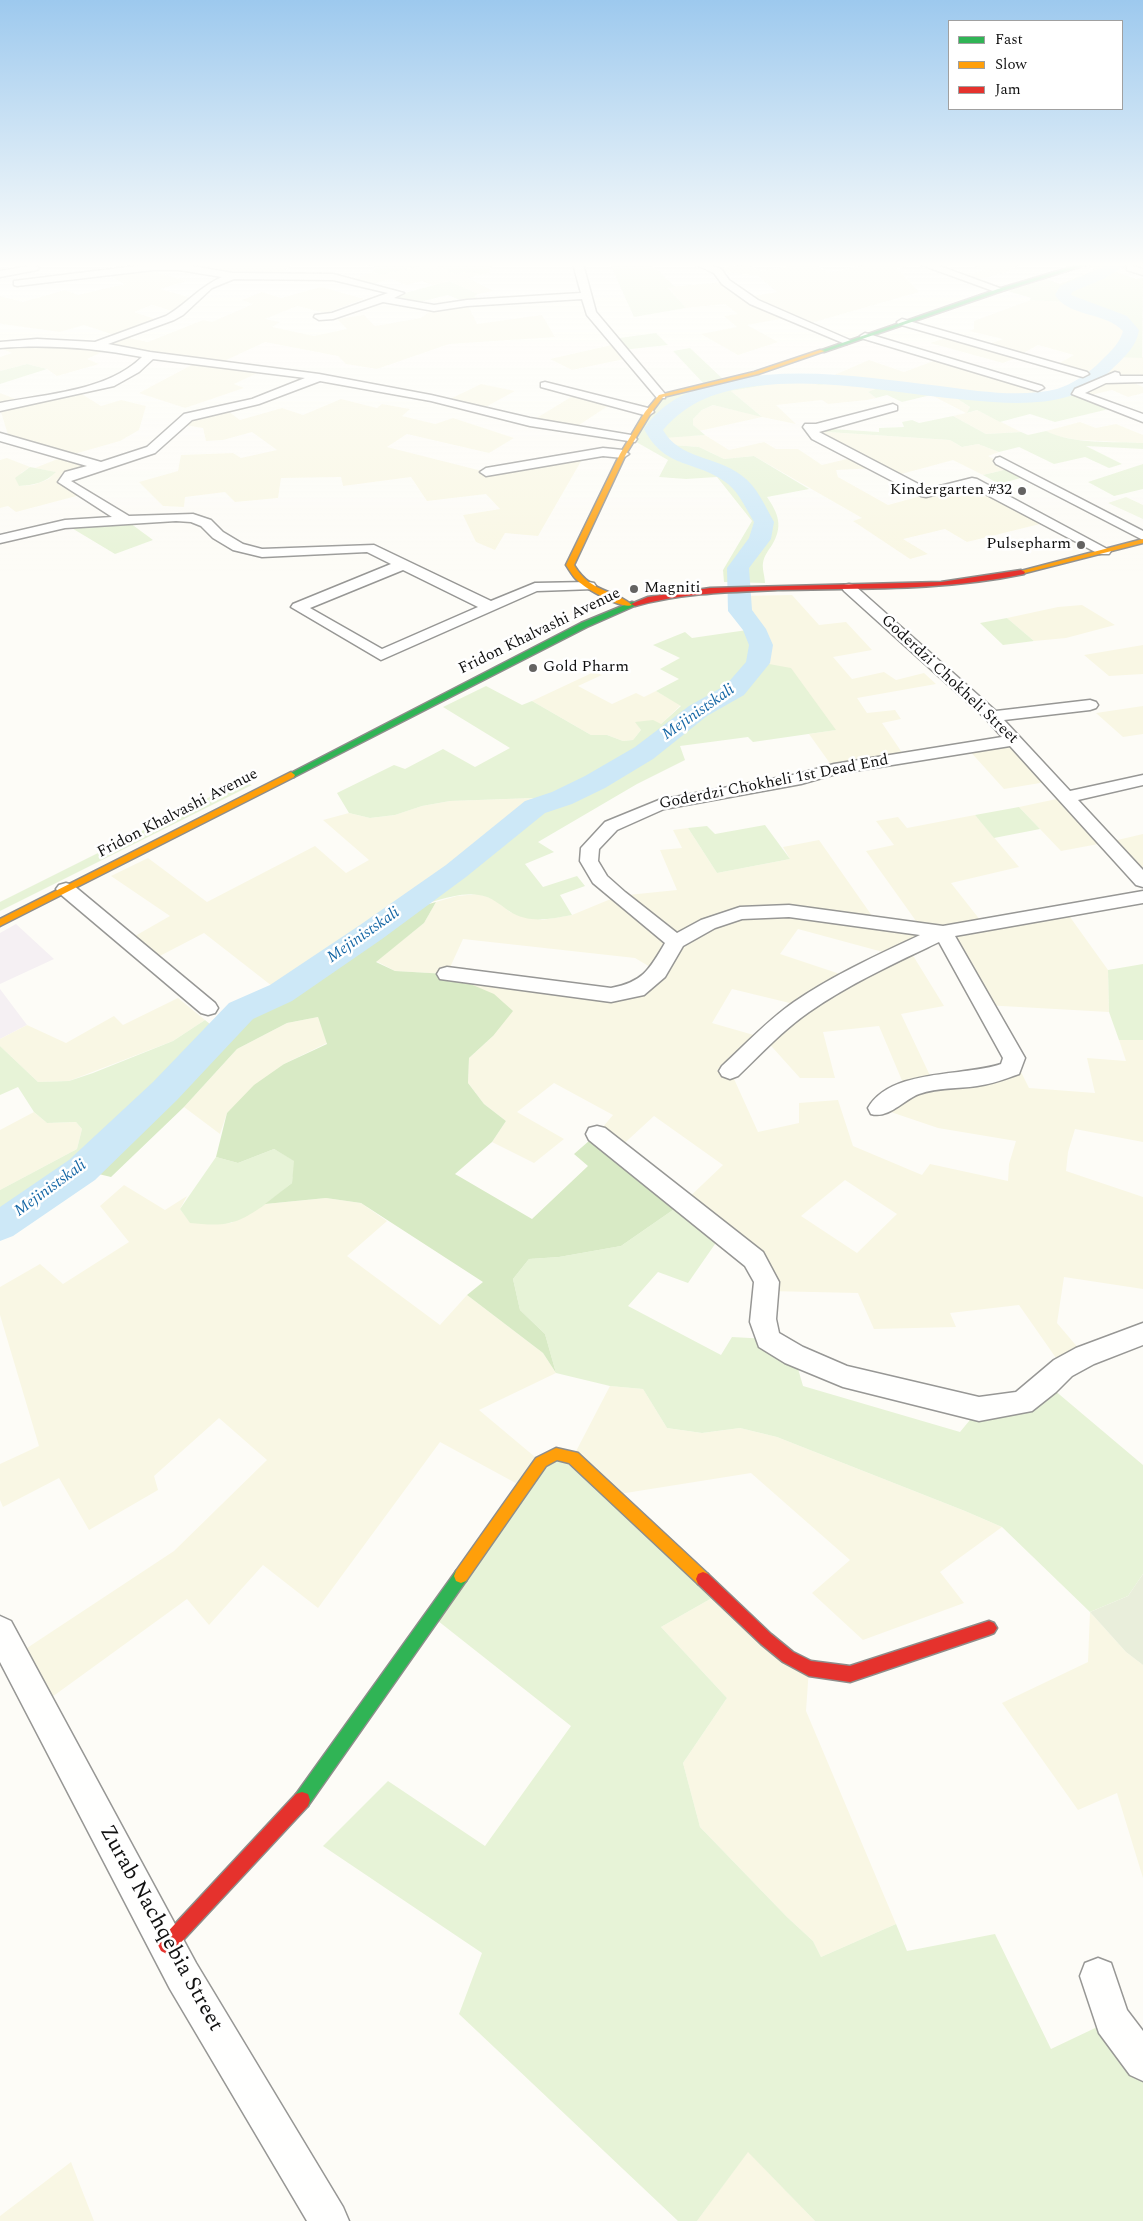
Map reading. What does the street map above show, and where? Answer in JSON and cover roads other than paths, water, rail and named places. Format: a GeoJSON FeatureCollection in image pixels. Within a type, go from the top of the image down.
{"type":"FeatureCollection","features":[{"type":"Feature","properties":{"kind":"main road"},"geometry":{"type":"LineString","coordinates":[[628,606],[589,586],[572,572],[570,566],[631,440],[660,396],[772,368]]}},
{"type":"Feature","properties":{"kind":"main road","name":"Fridon Khalvashi Avenue"},"geometry":{"type":"LineString","coordinates":[[0,923],[584,626],[648,598],[710,590],[849,588],[941,584],[1013,574],[1143,541]]}},
{"type":"Feature","properties":{"kind":"main road"},"geometry":{"type":"LineString","coordinates":[[167,1945],[308,1793],[541,1462],[556,1454],[573,1457],[766,1639],[788,1657],[809,1668],[850,1674],[989,1628]]}},
{"type":"Feature","properties":{"kind":"street"},"geometry":{"type":"LineString","coordinates":[[0,407],[110,384],[137,368]]}},
{"type":"Feature","properties":{"kind":"street"},"geometry":{"type":"LineString","coordinates":[[247,368],[319,377],[423,396],[530,422],[631,440]]}},
{"type":"Feature","properties":{"kind":"street"},"geometry":{"type":"LineString","coordinates":[[636,368],[660,396]]}},
{"type":"Feature","properties":{"kind":"street"},"geometry":{"type":"LineString","coordinates":[[970,368],[1038,388]]}},
{"type":"Feature","properties":{"kind":"street"},"geometry":{"type":"LineString","coordinates":[[1061,368],[1083,374]]}},
{"type":"Feature","properties":{"kind":"street"},"geometry":{"type":"LineString","coordinates":[[1115,375],[1079,391],[1078,394],[1143,418]]}},
{"type":"Feature","properties":{"kind":"street"},"geometry":{"type":"LineString","coordinates":[[126,520],[64,482],[70,475],[138,456],[151,450],[188,417],[255,402],[319,377]]}},
{"type":"Feature","properties":{"kind":"street"},"geometry":{"type":"LineString","coordinates":[[1102,380],[1143,379]]}},
{"type":"Feature","properties":{"kind":"street"},"geometry":{"type":"LineString","coordinates":[[545,385],[648,412]]}},
{"type":"Feature","properties":{"kind":"street"},"geometry":{"type":"LineString","coordinates":[[893,408],[812,428],[812,431],[816,436],[926,493],[972,482],[1104,551]]}},
{"type":"Feature","properties":{"kind":"street"},"geometry":{"type":"LineString","coordinates":[[0,436],[100,466]]}},
{"type":"Feature","properties":{"kind":"street"},"geometry":{"type":"LineString","coordinates":[[486,472],[603,452],[623,454]]}},
{"type":"Feature","properties":{"kind":"street"},"geometry":{"type":"LineString","coordinates":[[1000,461],[1143,536]]}},
{"type":"Feature","properties":{"kind":"street"},"geometry":{"type":"LineString","coordinates":[[0,539],[65,524],[193,518],[206,523],[218,535],[238,547],[262,552],[369,548],[489,606]]}},
{"type":"Feature","properties":{"kind":"street"},"geometry":{"type":"LineString","coordinates":[[402,565],[298,607],[381,655],[536,587],[589,586]]}},
{"type":"Feature","properties":{"kind":"street","name":"Goderdzi Chokheli Street"},"geometry":{"type":"LineString","coordinates":[[849,588],[992,716],[1143,881]]}},
{"type":"Feature","properties":{"kind":"street"},"geometry":{"type":"LineString","coordinates":[[992,716],[1090,705]]}},
{"type":"Feature","properties":{"kind":"street","name":"Goderdzi Chokheli 1st Dead End"},"geometry":{"type":"LineString","coordinates":[[676,942],[618,896],[600,879],[589,861],[590,848],[611,826],[659,805],[801,779],[834,769],[1014,740]]}},
{"type":"Feature","properties":{"kind":"street"},"geometry":{"type":"LineString","coordinates":[[1066,796],[1143,780]]}},
{"type":"Feature","properties":{"kind":"street"},"geometry":{"type":"LineString","coordinates":[[66,889],[208,1008]]}},
{"type":"Feature","properties":{"kind":"street"},"geometry":{"type":"LineString","coordinates":[[730,1071],[778,1025],[803,1006],[874,966],[943,932],[1143,897]]}},
{"type":"Feature","properties":{"kind":"street"},"geometry":{"type":"LineString","coordinates":[[447,974],[610,995],[637,990],[658,972],[676,942],[708,924],[740,913],[789,910],[943,932]]}},
{"type":"Feature","properties":{"kind":"street"},"geometry":{"type":"LineString","coordinates":[[879,1108],[895,1095],[923,1083],[997,1075],[1012,1069],[1014,1058],[943,932]]}},
{"type":"Feature","properties":{"kind":"street"},"geometry":{"type":"LineString","coordinates":[[597,1134],[754,1259],[765,1274],[768,1291],[763,1320],[768,1339],[794,1355],[843,1376],[979,1409],[1022,1402],[1047,1384],[1063,1368],[1085,1356],[1143,1334]]}},
{"type":"Feature","properties":{"kind":"street","name":"Zurab Nachqebia Street"},"geometry":{"type":"LineString","coordinates":[[0,1631],[167,1945],[329,2221]]}},
{"type":"Feature","properties":{"kind":"street"},"geometry":{"type":"LineString","coordinates":[[1098,1976],[1112,2020],[1143,2062]]}},
{"type":"Feature","properties":{"kind":"waterway","name":"Mejinistskali"},"geometry":{"type":"LineString","coordinates":[[0,1226],[82,1170],[165,1091],[241,1011],[281,993],[371,932],[456,871],[535,807],[562,798],[595,782],[644,753],[698,711],[735,690],[758,663],[761,645],[754,629],[740,611],[738,568],[760,539],[764,522],[747,493],[733,478],[723,472],[677,454],[659,440],[653,429],[682,402],[702,392],[741,383],[771,379],[802,378],[863,382],[985,396],[1039,397],[1072,389],[1087,381],[1104,368]]}},
{"type":"Feature","properties":{"kind":"place","name":"Kindergarten #32"},"geometry":{"type":"Point","coordinates":[1022,491]}},
{"type":"Feature","properties":{"kind":"place","name":"Pulsepharm"},"geometry":{"type":"Point","coordinates":[1081,545]}},
{"type":"Feature","properties":{"kind":"place","name":"Magniti"},"geometry":{"type":"Point","coordinates":[634,589]}},
{"type":"Feature","properties":{"kind":"place","name":"Gold Pharm"},"geometry":{"type":"Point","coordinates":[533,668]}}]}
